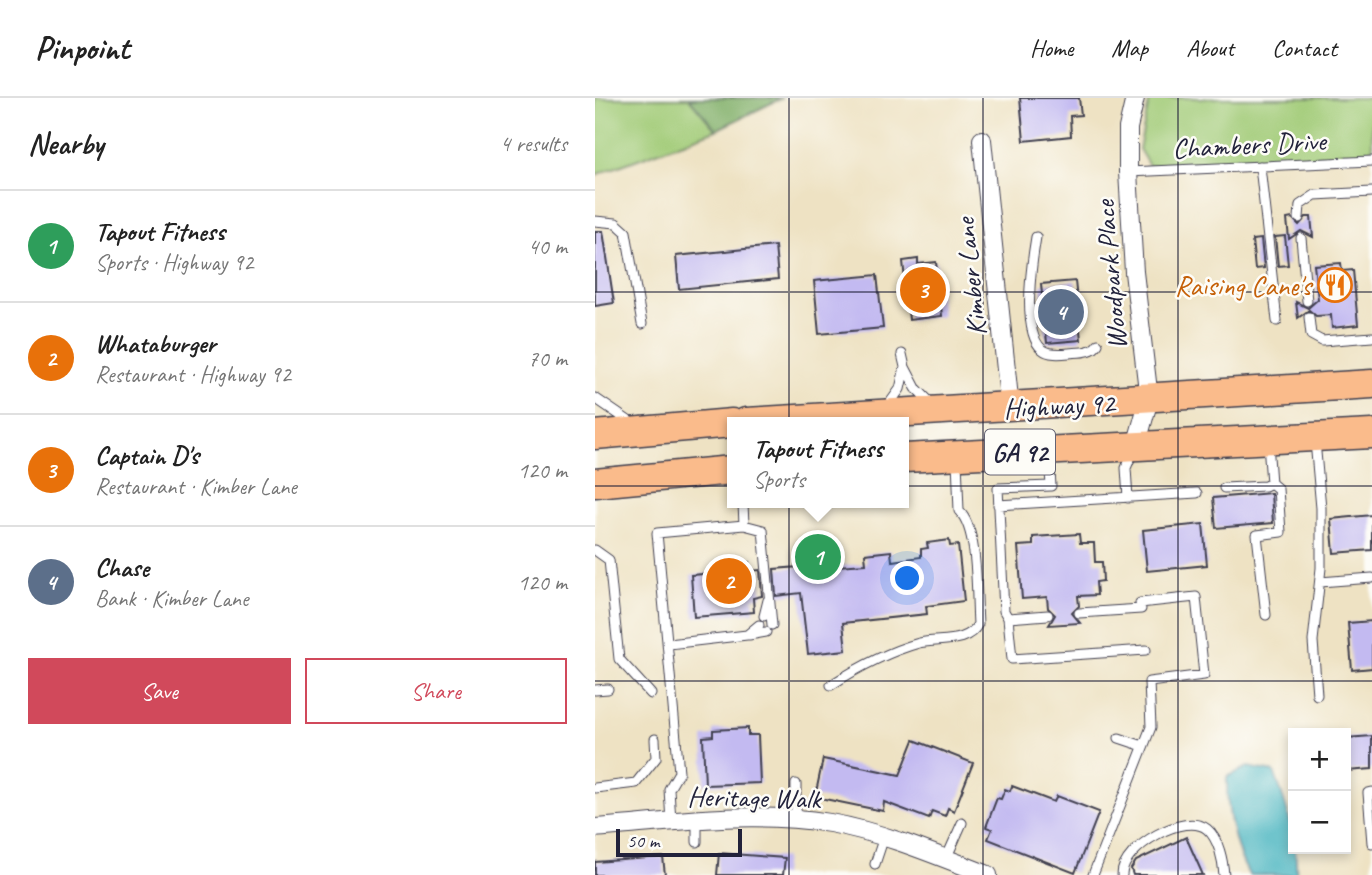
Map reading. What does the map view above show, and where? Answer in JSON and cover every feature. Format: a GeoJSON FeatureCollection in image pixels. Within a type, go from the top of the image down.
{"type":"FeatureCollection","features":[{"type":"Feature","properties":{"kind":"main road","name":"Highway 92"},"geometry":{"type":"LineString","coordinates":[[828,417],[1149,400],[1372,384]]}},
{"type":"Feature","properties":{"kind":"main road"},"geometry":{"type":"LineString","coordinates":[[595,435],[727,423]]}},
{"type":"Feature","properties":{"kind":"main road","name":"Highway 92"},"geometry":{"type":"LineString","coordinates":[[909,458],[1372,434]]}},
{"type":"Feature","properties":{"kind":"main road"},"geometry":{"type":"LineString","coordinates":[[595,482],[727,470]]}},
{"type":"Feature","properties":{"kind":"street","name":"Woodpark Place"},"geometry":{"type":"LineString","coordinates":[[1135,98],[1128,128],[1128,172],[1134,272],[1149,400],[1136,446]]}},
{"type":"Feature","properties":{"kind":"street","name":"Kimber Lane"},"geometry":{"type":"LineString","coordinates":[[982,141],[1010,408]]}},
{"type":"Feature","properties":{"kind":"street","name":"Heritage Walk"},"geometry":{"type":"LineString","coordinates":[[595,828],[740,817],[830,824],[884,837],[988,875]]}},
{"type":"Feature","properties":{"kind":"lane","name":"Chambers Drive"},"geometry":{"type":"LineString","coordinates":[[1128,172],[1372,161]]}},
{"type":"Feature","properties":{"kind":"lane"},"geometry":{"type":"LineString","coordinates":[[1260,166],[1277,321]]}},
{"type":"Feature","properties":{"kind":"lane"},"geometry":{"type":"LineString","coordinates":[[1299,218],[1300,205],[1315,195],[1372,192]]}},
{"type":"Feature","properties":{"kind":"lane"},"geometry":{"type":"LineString","coordinates":[[595,221],[616,223],[626,232],[642,324]]}},
{"type":"Feature","properties":{"kind":"lane"},"geometry":{"type":"LineString","coordinates":[[1037,237],[1030,286],[1033,332],[1038,343],[1043,350],[1055,354],[1089,351],[1098,344]]}},
{"type":"Feature","properties":{"kind":"lane"},"geometry":{"type":"LineString","coordinates":[[1301,238],[1307,301]]}},
{"type":"Feature","properties":{"kind":"lane"},"geometry":{"type":"LineString","coordinates":[[1309,317],[1311,335],[1322,341],[1372,337]]}},
{"type":"Feature","properties":{"kind":"lane"},"geometry":{"type":"LineString","coordinates":[[902,354],[909,377],[926,399],[944,411]]}},
{"type":"Feature","properties":{"kind":"lane"},"geometry":{"type":"LineString","coordinates":[[878,414],[900,389],[905,367]]}},
{"type":"Feature","properties":{"kind":"lane"},"geometry":{"type":"LineString","coordinates":[[595,398],[643,430]]}},
{"type":"Feature","properties":{"kind":"lane"},"geometry":{"type":"LineString","coordinates":[[1315,439],[1321,508],[1320,582],[1313,641],[1318,695]]}},
{"type":"Feature","properties":{"kind":"lane"},"geometry":{"type":"LineString","coordinates":[[1266,615],[1257,535],[1281,532],[1278,489],[1271,483],[1268,441]]}},
{"type":"Feature","properties":{"kind":"lane"},"geometry":{"type":"LineString","coordinates":[[1128,498],[1126,468],[1136,446]]}},
{"type":"Feature","properties":{"kind":"lane"},"geometry":{"type":"LineString","coordinates":[[1048,450],[1051,485],[998,488],[1004,611],[1008,618],[1012,659],[1146,650]]}},
{"type":"Feature","properties":{"kind":"lane"},"geometry":{"type":"LineString","coordinates":[[831,685],[868,662],[894,652],[921,643],[961,638],[974,632],[978,624],[973,553],[965,517],[959,511],[957,455]]}},
{"type":"Feature","properties":{"kind":"lane"},"geometry":{"type":"LineString","coordinates":[[1224,488],[1265,486],[1271,483]]}},
{"type":"Feature","properties":{"kind":"lane"},"geometry":{"type":"LineString","coordinates":[[997,505],[1197,493]]}},
{"type":"Feature","properties":{"kind":"lane"},"geometry":{"type":"LineString","coordinates":[[743,508],[744,525]]}},
{"type":"Feature","properties":{"kind":"lane"},"geometry":{"type":"LineString","coordinates":[[669,644],[747,635],[766,627],[768,599],[762,530],[744,525],[657,533],[680,772],[669,789],[671,822]]}},
{"type":"Feature","properties":{"kind":"lane"},"geometry":{"type":"LineString","coordinates":[[595,550],[608,560],[619,659],[651,694]]}},
{"type":"Feature","properties":{"kind":"lane"},"geometry":{"type":"LineString","coordinates":[[1320,582],[1372,578]]}},
{"type":"Feature","properties":{"kind":"lane"},"geometry":{"type":"LineString","coordinates":[[1079,613],[1196,597],[1204,675],[1149,682],[1151,720],[1093,875]]}},
{"type":"Feature","properties":{"kind":"lane"},"geometry":{"type":"LineString","coordinates":[[764,616],[768,599]]}},
{"type":"Feature","properties":{"kind":"lane"},"geometry":{"type":"LineString","coordinates":[[1008,618],[1048,615]]}},
{"type":"Feature","properties":{"kind":"lane"},"geometry":{"type":"LineString","coordinates":[[595,690],[608,689]]}},
{"type":"Feature","properties":{"kind":"lane"},"geometry":{"type":"LineString","coordinates":[[1119,738],[1143,746]]}},
{"type":"Feature","properties":{"kind":"lane"},"geometry":{"type":"LineString","coordinates":[[595,788],[636,783],[656,758],[655,739]]}},
{"type":"Feature","properties":{"kind":"lane"},"geometry":{"type":"LineString","coordinates":[[796,784],[796,820]]}},
{"type":"Feature","properties":{"kind":"lane"},"geometry":{"type":"LineString","coordinates":[[1372,792],[1368,793],[1372,843]]}},
{"type":"Feature","properties":{"kind":"lane"},"geometry":{"type":"LineString","coordinates":[[697,820],[697,842]]}},
{"type":"Feature","properties":{"kind":"lane"},"geometry":{"type":"LineString","coordinates":[[946,859],[962,822]]}},
{"type":"Feature","properties":{"kind":"lane"},"geometry":{"type":"LineString","coordinates":[[1122,875],[1126,858],[1138,846],[1192,823],[1207,828],[1212,835],[1224,875]]}},
{"type":"Feature","properties":{"kind":"lane"},"geometry":{"type":"LineString","coordinates":[[875,864],[884,837]]}},
{"type":"Feature","properties":{"kind":"green space"},"geometry":{"type":"Polygon","coordinates":[[[595,98],[689,98],[716,130],[595,175],[595,98]]]}},
{"type":"Feature","properties":{"kind":"green space"},"geometry":{"type":"Polygon","coordinates":[[[689,98],[782,98],[716,130],[689,98]]]}},
{"type":"Feature","properties":{"kind":"green space"},"geometry":{"type":"Polygon","coordinates":[[[1150,98],[1372,98],[1372,154],[1149,166],[1139,149],[1150,98]]]}},
{"type":"Feature","properties":{"kind":"water"},"geometry":{"type":"Polygon","coordinates":[[[1248,767],[1274,772],[1288,814],[1288,854],[1295,854],[1296,875],[1249,875],[1232,828],[1227,777],[1248,767]]]}},
{"type":"Feature","properties":{"kind":"building"},"geometry":{"type":"Polygon","coordinates":[[[1020,98],[1079,98],[1081,115],[1070,116],[1071,136],[1024,141],[1020,98]]]}},
{"type":"Feature","properties":{"kind":"building"},"geometry":{"type":"Polygon","coordinates":[[[1306,217],[1311,217],[1313,237],[1301,231],[1289,239],[1287,219],[1292,218],[1299,225],[1306,217]]]}},
{"type":"Feature","properties":{"kind":"building"},"geometry":{"type":"Polygon","coordinates":[[[595,231],[603,231],[614,303],[595,306],[595,231]]]}},
{"type":"Feature","properties":{"kind":"building"},"geometry":{"type":"Polygon","coordinates":[[[1285,236],[1288,265],[1278,266],[1275,237],[1285,236]]]}},
{"type":"Feature","properties":{"kind":"building"},"geometry":{"type":"Polygon","coordinates":[[[1261,239],[1264,268],[1255,269],[1252,240],[1261,239]]]}},
{"type":"Feature","properties":{"kind":"building"},"geometry":{"type":"Polygon","coordinates":[[[775,246],[778,279],[679,289],[676,256],[775,246]]]}},
{"type":"Feature","properties":{"kind":"building"},"geometry":{"type":"Polygon","coordinates":[[[918,259],[918,264],[936,262],[942,316],[909,320],[903,261],[918,259]]]}},
{"type":"Feature","properties":{"kind":"building","name":"Raising Cane's"},"geometry":{"type":"Polygon","coordinates":[[[1341,263],[1342,271],[1353,270],[1358,325],[1332,328],[1331,315],[1316,316],[1309,310],[1298,318],[1296,302],[1308,308],[1318,299],[1314,265],[1341,263]]]}},
{"type":"Feature","properties":{"kind":"building"},"geometry":{"type":"Polygon","coordinates":[[[877,275],[883,328],[819,334],[814,281],[877,275]]]}},
{"type":"Feature","properties":{"kind":"building"},"geometry":{"type":"Polygon","coordinates":[[[1075,281],[1081,340],[1047,343],[1041,284],[1075,281]]]}},
{"type":"Feature","properties":{"kind":"building"},"geometry":{"type":"Polygon","coordinates":[[[1271,493],[1273,523],[1216,528],[1213,498],[1271,493]]]}},
{"type":"Feature","properties":{"kind":"building"},"geometry":{"type":"Polygon","coordinates":[[[1372,515],[1372,550],[1334,553],[1331,519],[1372,515]]]}},
{"type":"Feature","properties":{"kind":"building"},"geometry":{"type":"Polygon","coordinates":[[[1203,524],[1207,565],[1147,571],[1143,530],[1203,524]]]}},
{"type":"Feature","properties":{"kind":"building"},"geometry":{"type":"Polygon","coordinates":[[[1079,534],[1080,543],[1094,543],[1095,562],[1102,562],[1103,581],[1096,582],[1097,595],[1078,596],[1079,606],[1072,613],[1080,623],[1049,625],[1055,615],[1048,608],[1047,597],[1022,599],[1018,546],[1033,545],[1033,537],[1079,534]]]}},
{"type":"Feature","properties":{"kind":"building"},"geometry":{"type":"Polygon","coordinates":[[[949,540],[950,546],[958,545],[964,601],[926,606],[927,614],[843,623],[846,650],[808,654],[801,593],[776,596],[774,569],[799,567],[798,562],[805,562],[805,555],[827,553],[828,560],[836,559],[837,566],[866,564],[865,554],[891,551],[892,561],[921,557],[921,549],[928,548],[927,543],[949,540]]]}},
{"type":"Feature","properties":{"kind":"building"},"geometry":{"type":"Polygon","coordinates":[[[749,562],[750,571],[760,570],[762,596],[753,598],[754,612],[694,617],[691,575],[730,572],[729,564],[749,562]]]}},
{"type":"Feature","properties":{"kind":"building"},"geometry":{"type":"Polygon","coordinates":[[[1372,621],[1372,668],[1352,670],[1348,623],[1372,621]]]}},
{"type":"Feature","properties":{"kind":"building"},"geometry":{"type":"Polygon","coordinates":[[[748,728],[748,735],[758,735],[760,783],[705,785],[703,737],[713,736],[713,730],[748,728]]]}},
{"type":"Feature","properties":{"kind":"building"},"geometry":{"type":"Polygon","coordinates":[[[1372,736],[1372,769],[1351,771],[1351,738],[1372,736]]]}},
{"type":"Feature","properties":{"kind":"building"},"geometry":{"type":"Polygon","coordinates":[[[914,740],[973,763],[954,811],[948,808],[945,816],[932,811],[929,819],[884,802],[883,811],[815,797],[823,759],[900,775],[914,740]]]}},
{"type":"Feature","properties":{"kind":"building"},"geometry":{"type":"Polygon","coordinates":[[[1012,786],[1054,802],[1057,796],[1099,812],[1075,873],[988,839],[992,829],[986,827],[997,798],[1001,799],[1005,789],[1010,791],[1012,786]]]}},
{"type":"Feature","properties":{"kind":"building"},"geometry":{"type":"Polygon","coordinates":[[[1186,837],[1203,875],[1133,875],[1131,869],[1136,861],[1186,837]]]}},
{"type":"Feature","properties":{"kind":"building"},"geometry":{"type":"Polygon","coordinates":[[[719,853],[785,858],[783,875],[717,875],[719,853]]]}},
{"type":"Feature","properties":{"kind":"building"},"geometry":{"type":"Polygon","coordinates":[[[663,857],[665,875],[595,875],[595,862],[663,857]]]}},
{"type":"Feature","properties":{"kind":"place","name":"Raising Cane's"},"geometry":{"type":"Point","coordinates":[1335,285]}},
{"type":"Feature","properties":{"kind":"place","name":"Captain D's"},"geometry":{"type":"Point","coordinates":[923,290]}},
{"type":"Feature","properties":{"kind":"place","name":"Chase"},"geometry":{"type":"Point","coordinates":[1061,312]}},
{"type":"Feature","properties":{"kind":"place","name":"Tapout Fitness"},"geometry":{"type":"Point","coordinates":[818,557]}},
{"type":"Feature","properties":{"kind":"place","name":"Whataburger"},"geometry":{"type":"Point","coordinates":[729,581]}}]}
